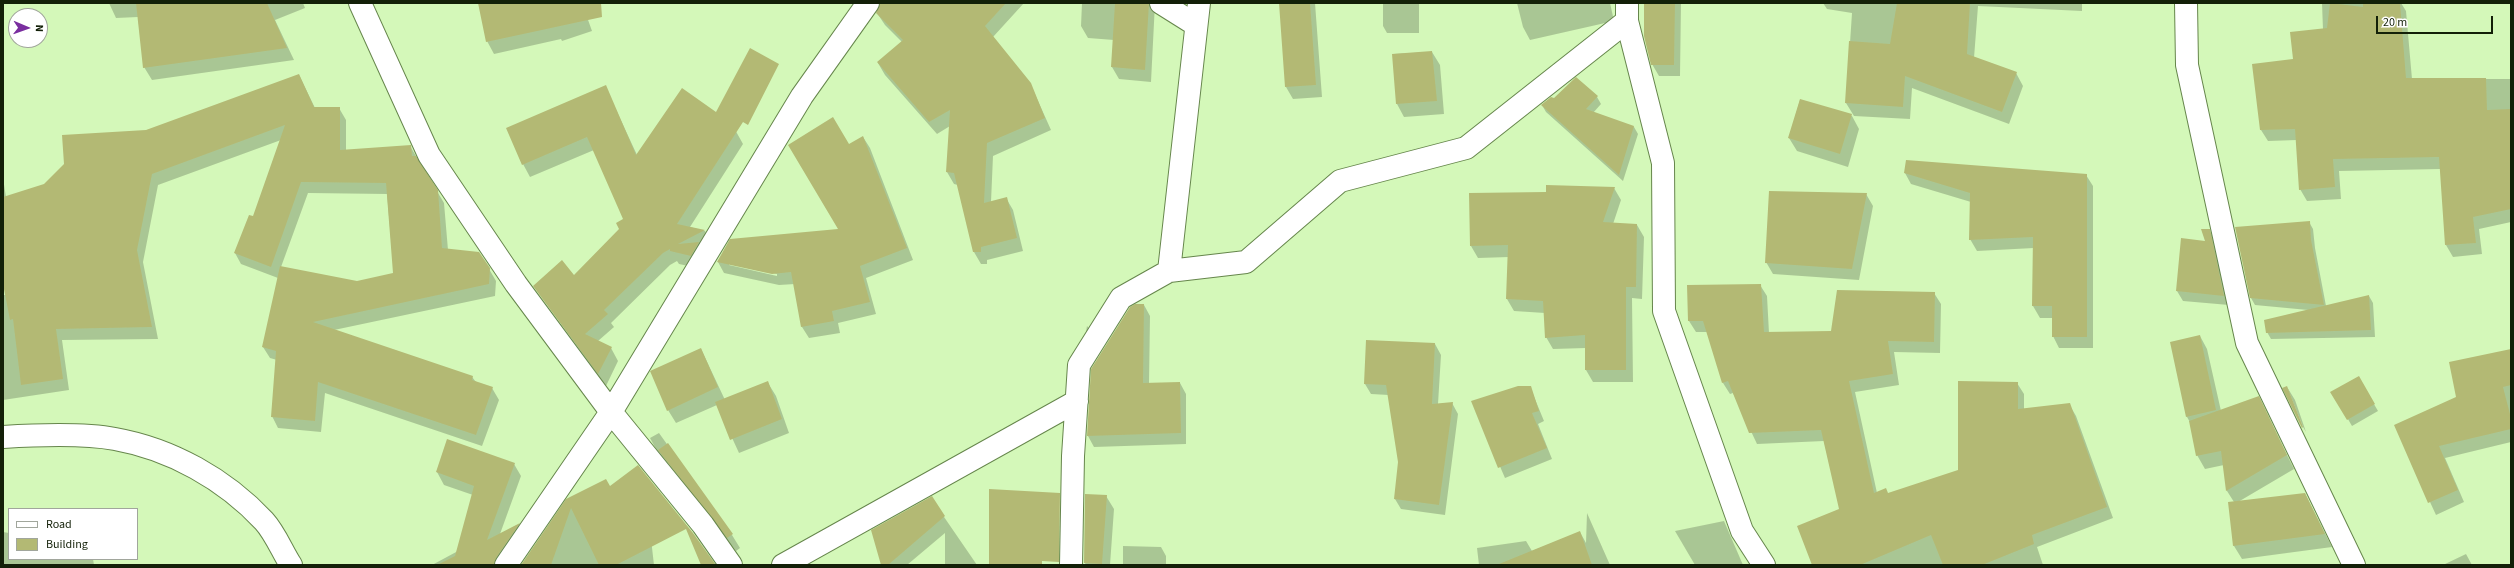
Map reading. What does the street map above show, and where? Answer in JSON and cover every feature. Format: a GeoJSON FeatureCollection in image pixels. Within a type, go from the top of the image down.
{"type":"FeatureCollection","features":[{"type":"Feature","properties":{"kind":"street"},"geometry":{"type":"LineString","coordinates":[[360,3],[429,155],[516,284],[611,412],[703,525],[730,565]]}},
{"type":"Feature","properties":{"kind":"street"},"geometry":{"type":"LineString","coordinates":[[506,565],[611,412],[802,96],[868,3]]}},
{"type":"Feature","properties":{"kind":"street"},"geometry":{"type":"LineString","coordinates":[[1161,3],[1196,25]]}},
{"type":"Feature","properties":{"kind":"street"},"geometry":{"type":"LineString","coordinates":[[1169,271],[1199,3]]}},
{"type":"Feature","properties":{"kind":"street"},"geometry":{"type":"LineString","coordinates":[[2186,3],[2187,65],[2247,344],[2354,565]]}},
{"type":"Feature","properties":{"kind":"street"},"geometry":{"type":"LineString","coordinates":[[1071,565],[1073,456],[1079,365],[1121,298],[1169,271],[1246,262],[1340,181],[1466,148],[1627,12],[1663,163],[1664,311],[1742,531],[1764,565]]}},
{"type":"Feature","properties":{"kind":"street"},"geometry":{"type":"LineString","coordinates":[[783,565],[1077,401]]}},
{"type":"Feature","properties":{"kind":"street"},"geometry":{"type":"LineString","coordinates":[[3,437],[35,435],[114,439],[166,453],[224,485],[264,522],[291,565]]}},
{"type":"Feature","properties":{"kind":"building"},"geometry":{"type":"Polygon","coordinates":[[[136,3],[267,3],[287,48],[143,68],[136,3]]]}},
{"type":"Feature","properties":{"kind":"building"},"geometry":{"type":"Polygon","coordinates":[[[478,3],[601,3],[602,17],[486,42],[478,3]]]}},
{"type":"Feature","properties":{"kind":"building"},"geometry":{"type":"Polygon","coordinates":[[[880,3],[1006,3],[985,26],[1031,83],[1045,118],[987,143],[984,203],[1007,197],[1017,238],[981,247],[981,252],[973,252],[954,173],[946,172],[950,110],[929,122],[877,62],[903,40],[876,13],[880,3]]]}},
{"type":"Feature","properties":{"kind":"building"},"geometry":{"type":"Polygon","coordinates":[[[1115,3],[1149,3],[1145,70],[1111,67],[1115,3]]]}},
{"type":"Feature","properties":{"kind":"building"},"geometry":{"type":"Polygon","coordinates":[[[1279,3],[1310,3],[1316,85],[1285,87],[1279,3]]]}},
{"type":"Feature","properties":{"kind":"building"},"geometry":{"type":"Polygon","coordinates":[[[1644,3],[1675,3],[1674,65],[1651,65],[1644,36],[1644,3]]]}},
{"type":"Feature","properties":{"kind":"building"},"geometry":{"type":"Polygon","coordinates":[[[1897,3],[1970,3],[1967,54],[2017,72],[2002,112],[1905,76],[1903,107],[1845,103],[1849,41],[1890,44],[1897,3]]]}},
{"type":"Feature","properties":{"kind":"building"},"geometry":{"type":"Polygon","coordinates":[[[2330,3],[2363,7],[2363,3],[2400,3],[2406,78],[2486,78],[2487,110],[2511,109],[2511,209],[2473,217],[2476,243],[2445,245],[2439,157],[2333,159],[2335,187],[2299,190],[2295,129],[2260,130],[2252,64],[2293,59],[2290,32],[2327,28],[2330,3]]]}},
{"type":"Feature","properties":{"kind":"building"},"geometry":{"type":"Polygon","coordinates":[[[750,48],[779,64],[748,125],[743,122],[677,224],[705,230],[678,244],[699,242],[691,256],[670,251],[670,249],[663,253],[604,310],[608,314],[585,334],[612,347],[598,374],[533,286],[562,260],[574,275],[619,229],[616,223],[623,219],[587,137],[522,165],[506,128],[606,85],[636,155],[682,88],[716,112],[750,48]]]}},
{"type":"Feature","properties":{"kind":"building"},"geometry":{"type":"Polygon","coordinates":[[[1432,51],[1437,101],[1396,104],[1392,54],[1432,51]]]}},
{"type":"Feature","properties":{"kind":"building"},"geometry":{"type":"Polygon","coordinates":[[[299,74],[314,107],[340,107],[340,150],[411,145],[412,156],[416,156],[438,190],[442,248],[479,252],[490,268],[489,284],[313,322],[473,376],[472,380],[493,387],[476,435],[318,382],[315,421],[271,417],[276,351],[262,347],[280,266],[357,281],[393,273],[386,183],[301,182],[271,267],[234,253],[249,215],[253,216],[285,125],[152,174],[137,250],[152,327],[56,329],[63,379],[21,385],[13,319],[10,320],[3,284],[3,197],[44,184],[64,164],[62,135],[146,130],[299,74]]]}},
{"type":"Feature","properties":{"kind":"building"},"geometry":{"type":"Polygon","coordinates":[[[1576,77],[1598,96],[1586,109],[1634,126],[1619,175],[1541,105],[1551,97],[1554,98],[1576,77]]]}},
{"type":"Feature","properties":{"kind":"building"},"geometry":{"type":"Polygon","coordinates":[[[1800,99],[1852,114],[1840,154],[1788,138],[1800,99]]]}},
{"type":"Feature","properties":{"kind":"building"},"geometry":{"type":"Polygon","coordinates":[[[833,117],[849,144],[863,136],[907,248],[860,266],[870,302],[832,311],[834,321],[801,327],[791,272],[772,274],[717,262],[730,239],[838,229],[788,145],[833,117]]]}},
{"type":"Feature","properties":{"kind":"building"},"geometry":{"type":"Polygon","coordinates":[[[1906,160],[2087,174],[2087,337],[2052,337],[2052,306],[2032,306],[2033,237],[1969,240],[1970,193],[1904,173],[1906,160]]]}},
{"type":"Feature","properties":{"kind":"building"},"geometry":{"type":"Polygon","coordinates":[[[1546,185],[1615,187],[1603,222],[1637,224],[1636,287],[1626,287],[1626,370],[1585,370],[1585,335],[1545,338],[1543,301],[1506,299],[1508,245],[1470,246],[1469,193],[1546,192],[1546,185]]]}},
{"type":"Feature","properties":{"kind":"building"},"geometry":{"type":"Polygon","coordinates":[[[1769,191],[1867,193],[1852,269],[1765,263],[1769,191]]]}},
{"type":"Feature","properties":{"kind":"building"},"geometry":{"type":"Polygon","coordinates":[[[2310,221],[2311,240],[2324,305],[2250,298],[2235,227],[2310,221]]]}},
{"type":"Feature","properties":{"kind":"building"},"geometry":{"type":"Polygon","coordinates":[[[2201,229],[2210,229],[2224,296],[2176,291],[2181,238],[2205,241],[2201,229]]]}},
{"type":"Feature","properties":{"kind":"building"},"geometry":{"type":"Polygon","coordinates":[[[1761,284],[1764,332],[1831,331],[1837,290],[1935,292],[1934,342],[1888,341],[1893,374],[1849,381],[1874,493],[1886,488],[1888,493],[1958,470],[1958,381],[2018,382],[2018,409],[2070,403],[2107,507],[2032,535],[2034,544],[1982,565],[1943,565],[1931,535],[1860,565],[1812,565],[1797,526],[1839,509],[1821,430],[1749,433],[1728,381],[1722,383],[1703,321],[1688,321],[1687,285],[1761,284]]]}},
{"type":"Feature","properties":{"kind":"building"},"geometry":{"type":"Polygon","coordinates":[[[2369,295],[2371,330],[2266,333],[2264,320],[2369,295]]]}},
{"type":"Feature","properties":{"kind":"building"},"geometry":{"type":"Polygon","coordinates":[[[1135,304],[1144,304],[1143,383],[1180,382],[1181,433],[1087,436],[1091,369],[1130,307],[1135,304]]]}},
{"type":"Feature","properties":{"kind":"building"},"geometry":{"type":"Polygon","coordinates":[[[2200,335],[2216,410],[2186,417],[2170,342],[2200,335]]]}},
{"type":"Feature","properties":{"kind":"building"},"geometry":{"type":"Polygon","coordinates":[[[1366,340],[1435,343],[1432,404],[1453,402],[1439,505],[1394,499],[1398,462],[1386,385],[1364,384],[1366,340]]]}},
{"type":"Feature","properties":{"kind":"building"},"geometry":{"type":"Polygon","coordinates":[[[701,348],[718,387],[667,411],[650,371],[701,348]]]}},
{"type":"Feature","properties":{"kind":"building"},"geometry":{"type":"Polygon","coordinates":[[[2511,349],[2511,385],[2503,387],[2511,418],[2511,429],[2439,446],[2458,490],[2428,503],[2394,425],[2456,397],[2449,362],[2511,349]]]}},
{"type":"Feature","properties":{"kind":"building"},"geometry":{"type":"Polygon","coordinates":[[[2359,376],[2375,404],[2347,420],[2330,392],[2359,376]]]}},
{"type":"Feature","properties":{"kind":"building"},"geometry":{"type":"Polygon","coordinates":[[[768,381],[782,419],[730,440],[715,402],[768,381]]]}},
{"type":"Feature","properties":{"kind":"building"},"geometry":{"type":"Polygon","coordinates":[[[1518,386],[1531,386],[1539,411],[1532,413],[1547,448],[1498,468],[1471,401],[1518,386]]]}},
{"type":"Feature","properties":{"kind":"building"},"geometry":{"type":"Polygon","coordinates":[[[2287,386],[2303,427],[2302,428],[2282,388],[2287,386]]]}},
{"type":"Feature","properties":{"kind":"building"},"geometry":{"type":"Polygon","coordinates":[[[2259,396],[2287,455],[2226,491],[2221,451],[2196,456],[2189,421],[2259,396]]]}},
{"type":"Feature","properties":{"kind":"building"},"geometry":{"type":"Polygon","coordinates":[[[447,439],[515,463],[487,540],[520,523],[496,558],[494,565],[437,565],[455,556],[474,486],[436,472],[447,439]]]}},
{"type":"Feature","properties":{"kind":"building"},"geometry":{"type":"Polygon","coordinates":[[[668,443],[733,534],[727,538],[658,450],[668,443]]]}},
{"type":"Feature","properties":{"kind":"building"},"geometry":{"type":"Polygon","coordinates":[[[638,465],[693,533],[716,565],[701,565],[686,529],[616,565],[599,565],[571,508],[551,565],[521,565],[566,499],[606,479],[610,486],[638,465]]]}},
{"type":"Feature","properties":{"kind":"building"},"geometry":{"type":"Polygon","coordinates":[[[989,489],[1060,493],[1059,562],[1042,561],[1042,565],[989,565],[989,489]]]}},
{"type":"Feature","properties":{"kind":"building"},"geometry":{"type":"Polygon","coordinates":[[[2305,493],[2325,534],[2233,546],[2228,502],[2305,493]]]}},
{"type":"Feature","properties":{"kind":"building"},"geometry":{"type":"Polygon","coordinates":[[[1085,494],[1107,495],[1102,564],[1084,563],[1085,494]]]}},
{"type":"Feature","properties":{"kind":"building"},"geometry":{"type":"Polygon","coordinates":[[[932,496],[945,516],[888,565],[881,565],[871,530],[932,496]]]}},
{"type":"Feature","properties":{"kind":"building"},"geometry":{"type":"Polygon","coordinates":[[[1580,531],[1592,565],[1499,565],[1499,564],[1580,531]]]}}]}
